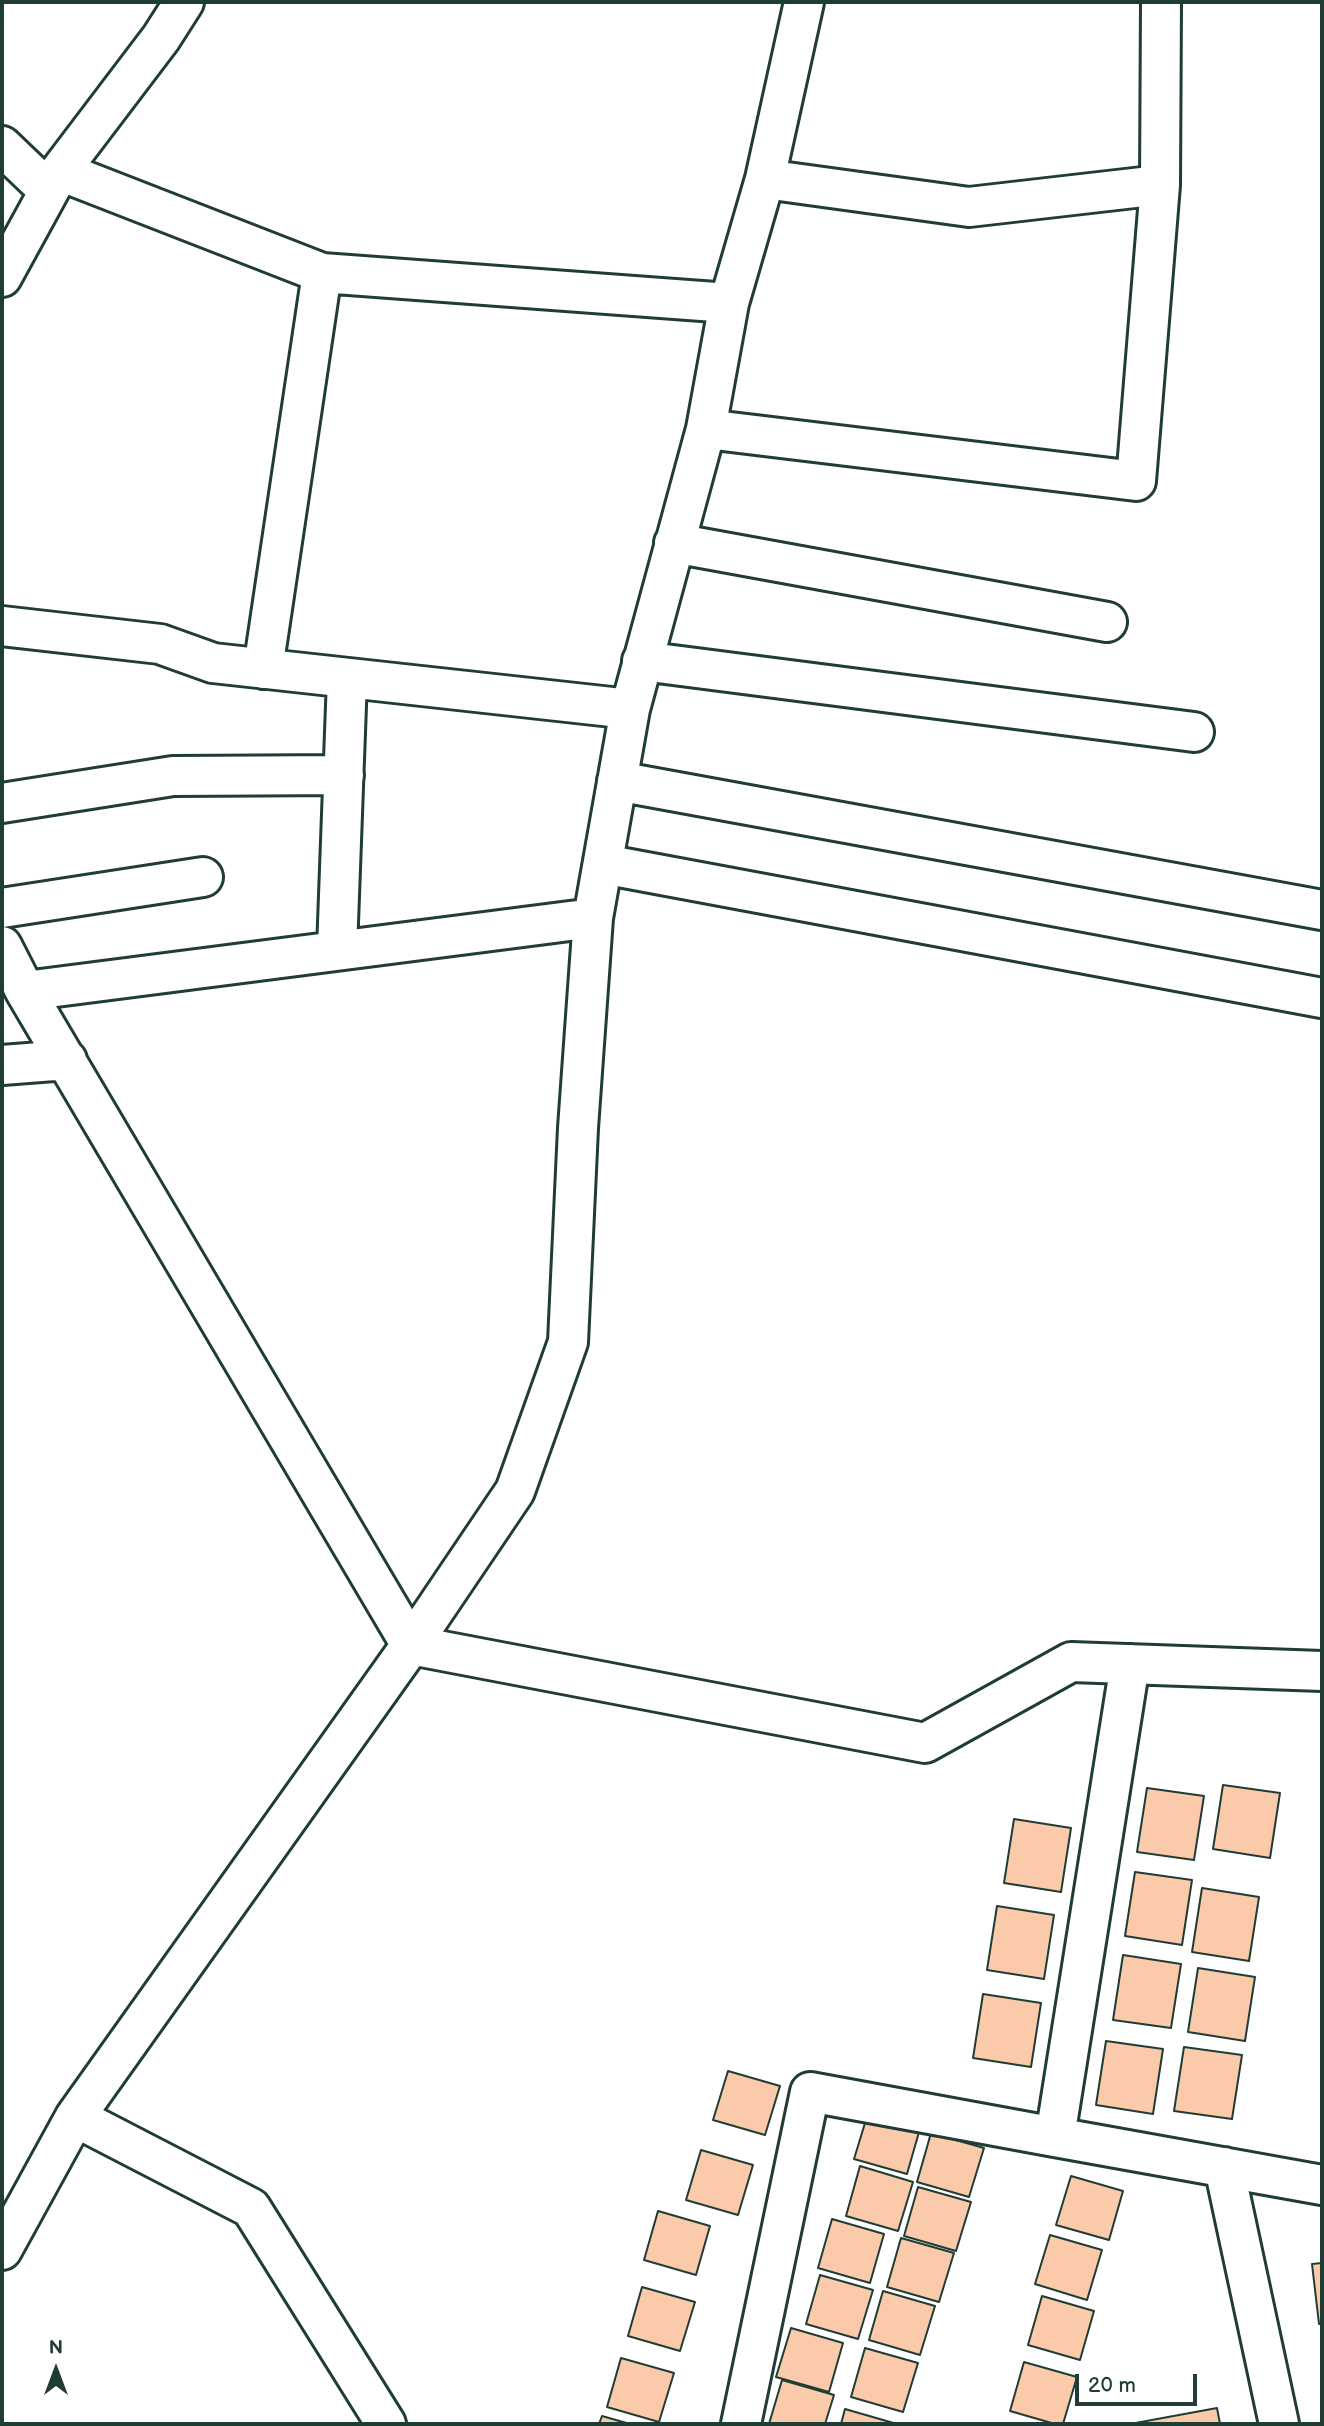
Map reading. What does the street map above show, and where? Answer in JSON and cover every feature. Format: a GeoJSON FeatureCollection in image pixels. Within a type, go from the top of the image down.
{"type":"FeatureCollection","features":[{"type":"Feature","properties":{"kind":"street"},"geometry":{"type":"LineString","coordinates":[[2,277],[54,180],[161,38],[184,2]]}},
{"type":"Feature","properties":{"kind":"street"},"geometry":{"type":"LineString","coordinates":[[2,2250],[75,2117],[411,1644],[515,1491],[568,1342],[578,1128],[593,918],[630,709],[706,429],[729,303],[765,179],[804,2]]}},
{"type":"Feature","properties":{"kind":"street"},"geometry":{"type":"LineString","coordinates":[[706,429],[1136,481],[1160,185],[1161,2]]}},
{"type":"Feature","properties":{"kind":"street"},"geometry":{"type":"LineString","coordinates":[[2,146],[54,180],[322,273],[729,303]]}},
{"type":"Feature","properties":{"kind":"street"},"geometry":{"type":"LineString","coordinates":[[765,179],[970,206],[1160,185]]}},
{"type":"Feature","properties":{"kind":"street"},"geometry":{"type":"LineString","coordinates":[[264,669],[322,273]]}},
{"type":"Feature","properties":{"kind":"street"},"geometry":{"type":"LineString","coordinates":[[674,543],[1107,622]]}},
{"type":"Feature","properties":{"kind":"street"},"geometry":{"type":"LineString","coordinates":[[2,626],[160,644],[213,663],[630,709]]}},
{"type":"Feature","properties":{"kind":"street"},"geometry":{"type":"LineString","coordinates":[[642,661],[1195,732]]}},
{"type":"Feature","properties":{"kind":"street"},"geometry":{"type":"LineString","coordinates":[[337,950],[347,678]]}},
{"type":"Feature","properties":{"kind":"street"},"geometry":{"type":"LineString","coordinates":[[2,803],[173,776],[344,775]]}},
{"type":"Feature","properties":{"kind":"street"},"geometry":{"type":"LineString","coordinates":[[617,781],[1322,910]]}},
{"type":"Feature","properties":{"kind":"street"},"geometry":{"type":"LineString","coordinates":[[603,864],[1322,998]]}},
{"type":"Feature","properties":{"kind":"street"},"geometry":{"type":"LineString","coordinates":[[2,908],[203,877]]}},
{"type":"Feature","properties":{"kind":"street"},"geometry":{"type":"LineString","coordinates":[[25,991],[593,918]]}},
{"type":"Feature","properties":{"kind":"street"},"geometry":{"type":"LineString","coordinates":[[2,946],[25,991],[411,1644],[925,1743],[1072,1662],[1322,1671]]}},
{"type":"Feature","properties":{"kind":"street"},"geometry":{"type":"LineString","coordinates":[[2,1065],[67,1060]]}},
{"type":"Feature","properties":{"kind":"street"},"geometry":{"type":"LineString","coordinates":[[1055,2137],[1130,1664]]}},
{"type":"Feature","properties":{"kind":"street"},"geometry":{"type":"LineString","coordinates":[[741,2424],[810,2092],[1322,2185]]}},
{"type":"Feature","properties":{"kind":"street"},"geometry":{"type":"LineString","coordinates":[[75,2117],[251,2208],[386,2424]]}},
{"type":"Feature","properties":{"kind":"street"},"geometry":{"type":"LineString","coordinates":[[1224,2168],[1279,2424]]}},
{"type":"Feature","properties":{"kind":"building"},"geometry":{"type":"Polygon","coordinates":[[[1223,1785],[1280,1793],[1270,1858],[1213,1849],[1223,1785]]]}},
{"type":"Feature","properties":{"kind":"building"},"geometry":{"type":"Polygon","coordinates":[[[1147,1788],[1204,1796],[1194,1860],[1137,1852],[1147,1788]]]}},
{"type":"Feature","properties":{"kind":"building"},"geometry":{"type":"Polygon","coordinates":[[[1014,1819],[1071,1828],[1061,1892],[1004,1883],[1014,1819]]]}},
{"type":"Feature","properties":{"kind":"building"},"geometry":{"type":"Polygon","coordinates":[[[1135,1872],[1192,1880],[1182,1945],[1125,1936],[1135,1872]]]}},
{"type":"Feature","properties":{"kind":"building"},"geometry":{"type":"Polygon","coordinates":[[[1202,1888],[1259,1897],[1249,1961],[1192,1952],[1202,1888]]]}},
{"type":"Feature","properties":{"kind":"building"},"geometry":{"type":"Polygon","coordinates":[[[997,1906],[1054,1915],[1044,1979],[987,1970],[997,1906]]]}},
{"type":"Feature","properties":{"kind":"building"},"geometry":{"type":"Polygon","coordinates":[[[1123,1955],[1181,1964],[1171,2028],[1113,2020],[1123,1955]]]}},
{"type":"Feature","properties":{"kind":"building"},"geometry":{"type":"Polygon","coordinates":[[[1198,1968],[1255,1977],[1245,2041],[1188,2032],[1198,1968]]]}},
{"type":"Feature","properties":{"kind":"building"},"geometry":{"type":"Polygon","coordinates":[[[983,1994],[1041,2003],[1031,2067],[973,2058],[983,1994]]]}},
{"type":"Feature","properties":{"kind":"building"},"geometry":{"type":"Polygon","coordinates":[[[1106,2041],[1163,2049],[1153,2114],[1096,2105],[1106,2041]]]}},
{"type":"Feature","properties":{"kind":"building"},"geometry":{"type":"Polygon","coordinates":[[[1184,2047],[1242,2055],[1232,2119],[1174,2111],[1184,2047]]]}},
{"type":"Feature","properties":{"kind":"building"},"geometry":{"type":"Polygon","coordinates":[[[728,2071],[780,2086],[765,2135],[713,2120],[728,2071]]]}},
{"type":"Feature","properties":{"kind":"building"},"geometry":{"type":"Polygon","coordinates":[[[869,2110],[921,2125],[907,2174],[854,2159],[869,2110]]]}},
{"type":"Feature","properties":{"kind":"building"},"geometry":{"type":"Polygon","coordinates":[[[931,2133],[984,2148],[969,2197],[917,2182],[931,2133]]]}},
{"type":"Feature","properties":{"kind":"building"},"geometry":{"type":"Polygon","coordinates":[[[701,2150],[753,2165],[738,2215],[686,2200],[701,2150]]]}},
{"type":"Feature","properties":{"kind":"building"},"geometry":{"type":"Polygon","coordinates":[[[860,2166],[913,2182],[898,2231],[846,2216],[860,2166]]]}},
{"type":"Feature","properties":{"kind":"building"},"geometry":{"type":"Polygon","coordinates":[[[1071,2176],[1123,2191],[1109,2240],[1056,2225],[1071,2176]]]}},
{"type":"Feature","properties":{"kind":"building"},"geometry":{"type":"Polygon","coordinates":[[[918,2187],[971,2202],[956,2251],[904,2236],[918,2187]]]}},
{"type":"Feature","properties":{"kind":"building"},"geometry":{"type":"Polygon","coordinates":[[[658,2211],[710,2226],[696,2275],[644,2260],[658,2211]]]}},
{"type":"Feature","properties":{"kind":"building"},"geometry":{"type":"Polygon","coordinates":[[[832,2219],[884,2234],[870,2283],[818,2268],[832,2219]]]}},
{"type":"Feature","properties":{"kind":"building"},"geometry":{"type":"Polygon","coordinates":[[[1050,2235],[1102,2250],[1087,2300],[1035,2284],[1050,2235]]]}},
{"type":"Feature","properties":{"kind":"building"},"geometry":{"type":"Polygon","coordinates":[[[901,2238],[954,2253],[939,2302],[887,2287],[901,2238]]]}},
{"type":"Feature","properties":{"kind":"building"},"geometry":{"type":"Polygon","coordinates":[[[1322,2263],[1322,2324],[1319,2324],[1312,2264],[1322,2263]]]}},
{"type":"Feature","properties":{"kind":"building"},"geometry":{"type":"Polygon","coordinates":[[[820,2275],[873,2290],[858,2339],[806,2324],[820,2275]]]}},
{"type":"Feature","properties":{"kind":"building"},"geometry":{"type":"Polygon","coordinates":[[[642,2287],[695,2302],[680,2351],[628,2336],[642,2287]]]}},
{"type":"Feature","properties":{"kind":"building"},"geometry":{"type":"Polygon","coordinates":[[[883,2291],[935,2306],[920,2355],[869,2340],[883,2291]]]}},
{"type":"Feature","properties":{"kind":"building"},"geometry":{"type":"Polygon","coordinates":[[[1042,2296],[1094,2311],[1080,2360],[1028,2345],[1042,2296]]]}},
{"type":"Feature","properties":{"kind":"building"},"geometry":{"type":"Polygon","coordinates":[[[791,2328],[843,2343],[829,2392],[776,2377],[791,2328]]]}},
{"type":"Feature","properties":{"kind":"building"},"geometry":{"type":"Polygon","coordinates":[[[865,2348],[918,2363],[903,2412],[851,2397],[865,2348]]]}},
{"type":"Feature","properties":{"kind":"building"},"geometry":{"type":"Polygon","coordinates":[[[621,2358],[674,2373],[659,2422],[607,2407],[621,2358]]]}},
{"type":"Feature","properties":{"kind":"building"},"geometry":{"type":"Polygon","coordinates":[[[1024,2362],[1077,2377],[1063,2424],[1010,2411],[1024,2362]]]}},
{"type":"Feature","properties":{"kind":"building"},"geometry":{"type":"Polygon","coordinates":[[[782,2380],[834,2395],[825,2424],[769,2424],[782,2380]]]}},
{"type":"Feature","properties":{"kind":"building"},"geometry":{"type":"Polygon","coordinates":[[[1217,2408],[1220,2424],[1130,2424],[1217,2408]]]}},
{"type":"Feature","properties":{"kind":"building"},"geometry":{"type":"Polygon","coordinates":[[[845,2409],[897,2424],[841,2424],[845,2409]]]}},
{"type":"Feature","properties":{"kind":"building"},"geometry":{"type":"Polygon","coordinates":[[[602,2416],[630,2424],[599,2424],[602,2416]]]}}]}
